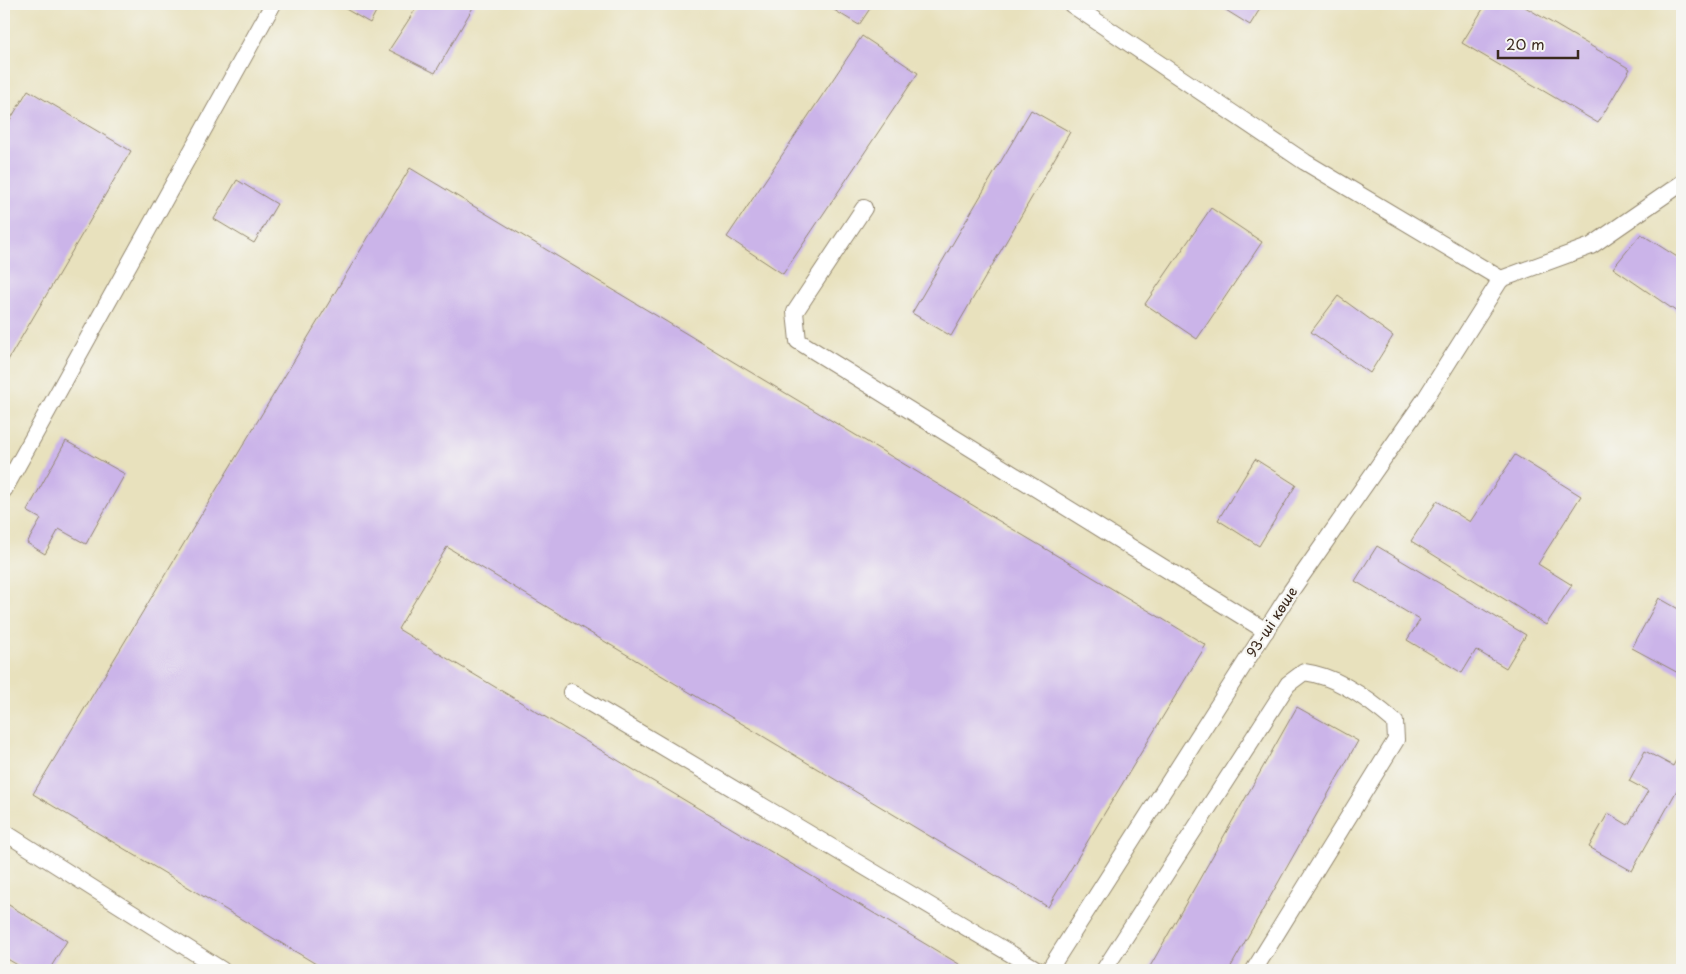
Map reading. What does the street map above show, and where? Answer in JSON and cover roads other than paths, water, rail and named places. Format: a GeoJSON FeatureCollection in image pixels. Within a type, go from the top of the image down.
{"type":"FeatureCollection","features":[{"type":"Feature","properties":{"kind":"lane"},"geometry":{"type":"LineString","coordinates":[[4,490],[274,4]]}},
{"type":"Feature","properties":{"kind":"lane"},"geometry":{"type":"LineString","coordinates":[[1071,4],[1305,162],[1502,279],[1591,246],[1682,183]]}},
{"type":"Feature","properties":{"kind":"lane"},"geometry":{"type":"LineString","coordinates":[[864,208],[795,312],[798,341],[1266,631]]}},
{"type":"Feature","properties":{"kind":"lane","name":"93-ші көше"},"geometry":{"type":"LineString","coordinates":[[1049,970],[1266,631],[1425,399],[1502,279]]}},
{"type":"Feature","properties":{"kind":"lane"},"geometry":{"type":"LineString","coordinates":[[1104,970],[1288,684],[1304,672],[1316,673],[1332,680],[1380,709],[1395,722],[1396,740],[1254,970]]}},
{"type":"Feature","properties":{"kind":"lane"},"geometry":{"type":"LineString","coordinates":[[571,692],[1038,970]]}},
{"type":"Feature","properties":{"kind":"lane"},"geometry":{"type":"LineString","coordinates":[[4,832],[222,970]]}}]}
